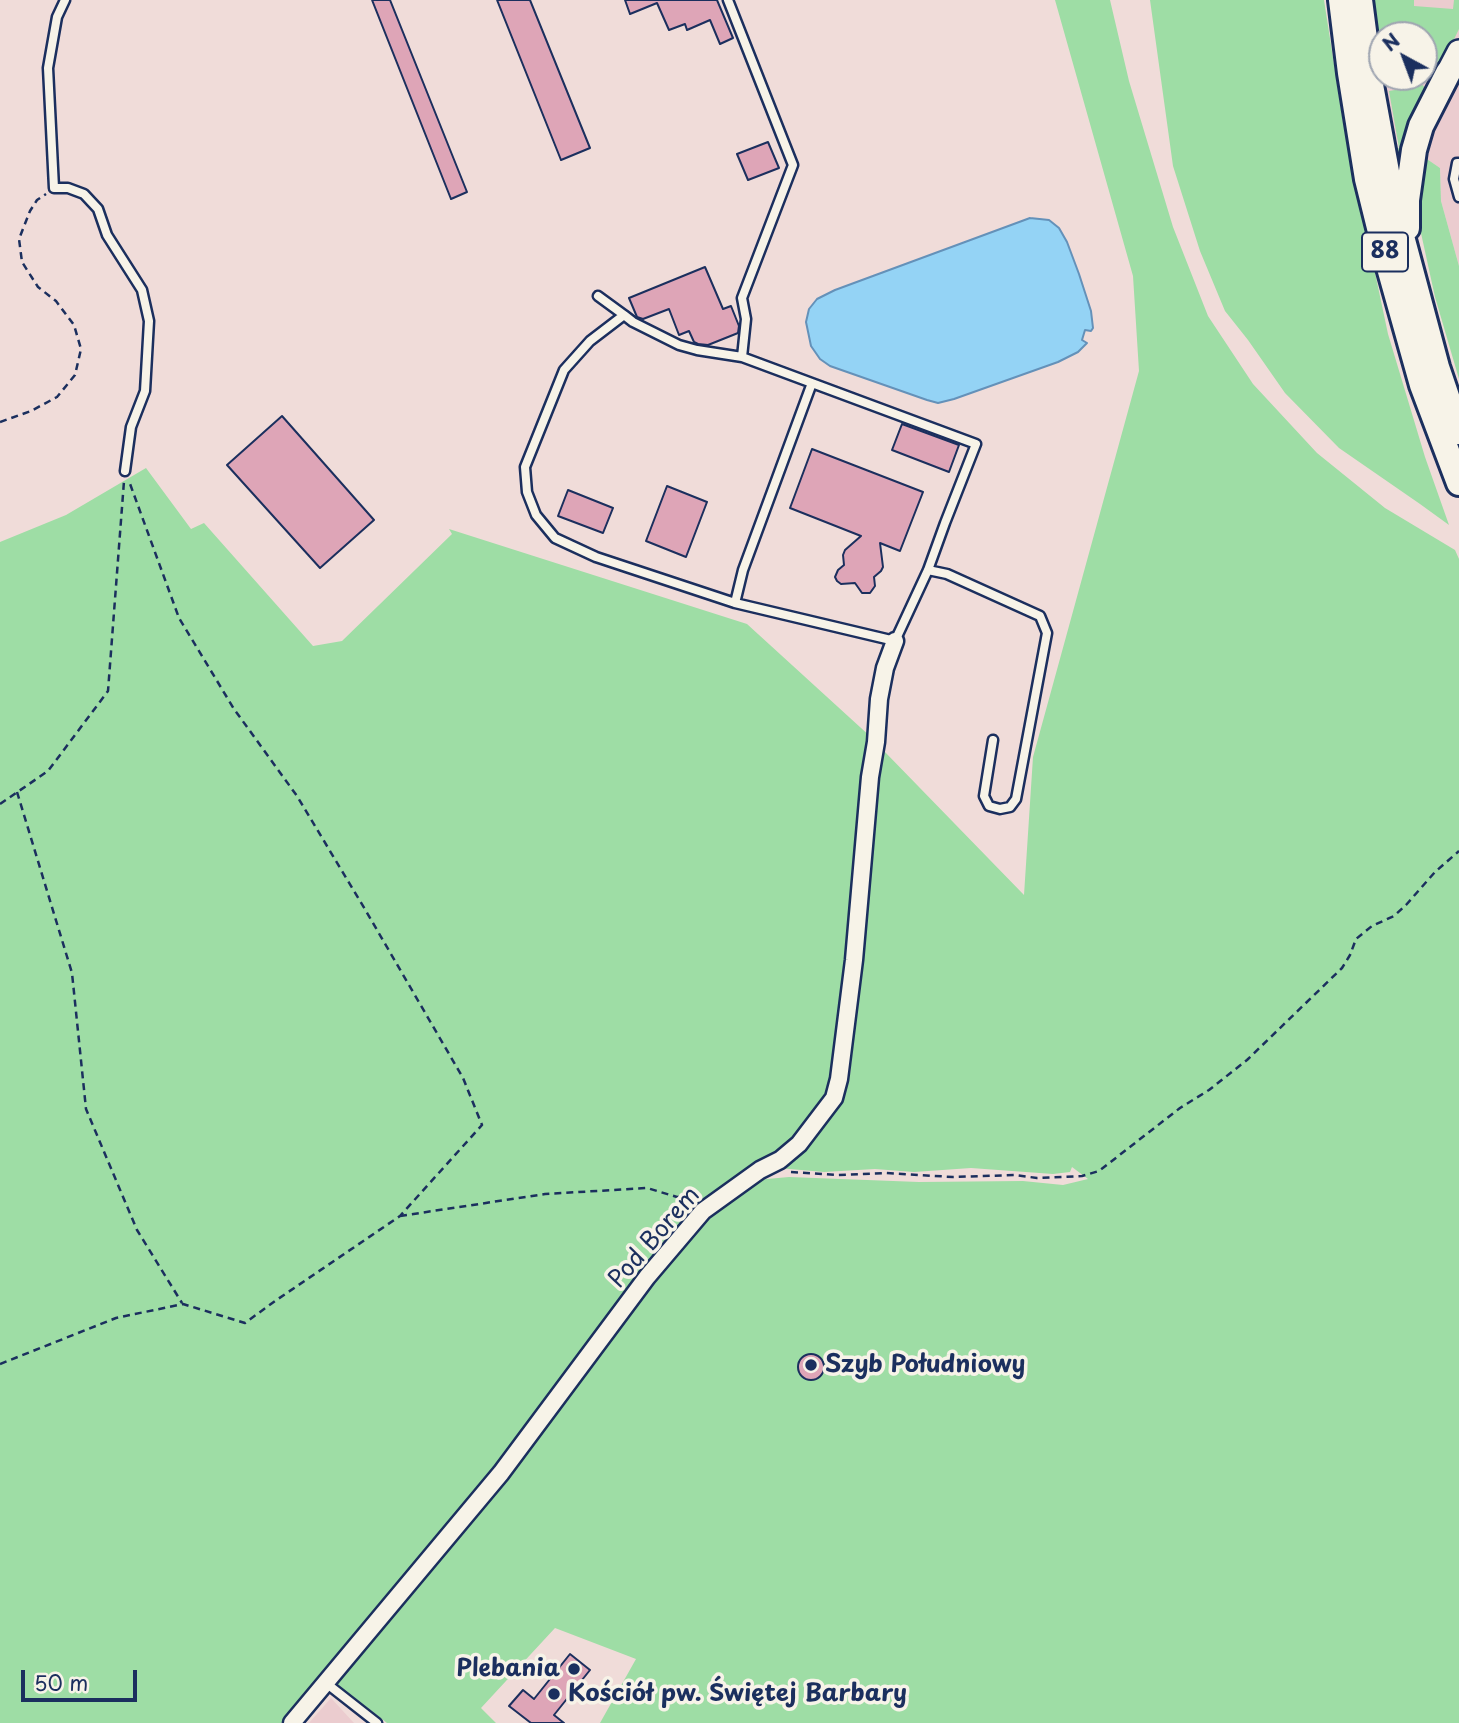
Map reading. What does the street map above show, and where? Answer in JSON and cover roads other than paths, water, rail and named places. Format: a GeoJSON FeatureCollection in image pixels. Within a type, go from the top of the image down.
{"type":"FeatureCollection","features":[{"type":"Feature","properties":{"kind":"main road","name":"88"},"geometry":{"type":"LineString","coordinates":[[1341,0],[1367,179],[1422,386],[1459,483]]}},
{"type":"Feature","properties":{"kind":"main road","name":"88"},"geometry":{"type":"LineString","coordinates":[[1360,0],[1371,85],[1392,199],[1437,367],[1459,432]]}},
{"type":"Feature","properties":{"kind":"main road"},"geometry":{"type":"LineString","coordinates":[[1407,260],[1407,200],[1414,150],[1421,126],[1455,66]]}},
{"type":"Feature","properties":{"kind":"street","name":"Pod Borem"},"geometry":{"type":"LineString","coordinates":[[292,1723],[501,1473],[647,1277],[702,1211],[760,1170],[780,1160],[799,1144],[834,1098],[839,1079],[854,960],[879,699],[885,668],[895,641]]}},
{"type":"Feature","properties":{"kind":"lane"},"geometry":{"type":"LineString","coordinates":[[65,0],[57,17],[48,68],[54,188],[68,188],[84,194],[98,209],[107,235],[142,290],[149,321],[145,391],[131,427],[125,471]]}},
{"type":"Feature","properties":{"kind":"lane"},"geometry":{"type":"LineString","coordinates":[[728,0],[793,165],[742,298],[746,319],[742,358]]}},
{"type":"Feature","properties":{"kind":"lane"},"geometry":{"type":"LineString","coordinates":[[1458,161],[1454,179],[1459,197]]}},
{"type":"Feature","properties":{"kind":"lane"},"geometry":{"type":"LineString","coordinates":[[598,296],[634,322],[679,345],[697,351],[742,358],[976,444],[928,570],[895,641],[735,603],[596,556],[555,538],[536,515],[527,492],[525,467],[564,370],[590,341],[624,315]]}},
{"type":"Feature","properties":{"kind":"lane"},"geometry":{"type":"LineString","coordinates":[[735,603],[743,570],[812,383]]}},
{"type":"Feature","properties":{"kind":"lane"},"geometry":{"type":"LineString","coordinates":[[928,570],[947,574],[1040,615],[1047,633],[1016,799],[1010,807],[1000,809],[989,806],[984,796],[993,740]]}},
{"type":"Feature","properties":{"kind":"lane"},"geometry":{"type":"LineString","coordinates":[[326,1683],[377,1723]]}},
{"type":"Feature","properties":{"kind":"water"},"geometry":{"type":"Polygon","coordinates":[[[1030,218],[1049,220],[1059,228],[1079,274],[1091,311],[1093,328],[1091,331],[1085,330],[1082,340],[1087,343],[1078,352],[1058,362],[938,403],[830,366],[820,359],[811,346],[806,322],[809,309],[817,299],[1030,218]]]}},
{"type":"Feature","properties":{"kind":"place","name":"Szyb Południowy"},"geometry":{"type":"Point","coordinates":[811,1365]}},
{"type":"Feature","properties":{"kind":"place","name":"Plebania"},"geometry":{"type":"Point","coordinates":[574,1669]}},
{"type":"Feature","properties":{"kind":"place","name":"Kościół pw. Świętej Barbary"},"geometry":{"type":"Point","coordinates":[554,1694]}}]}
